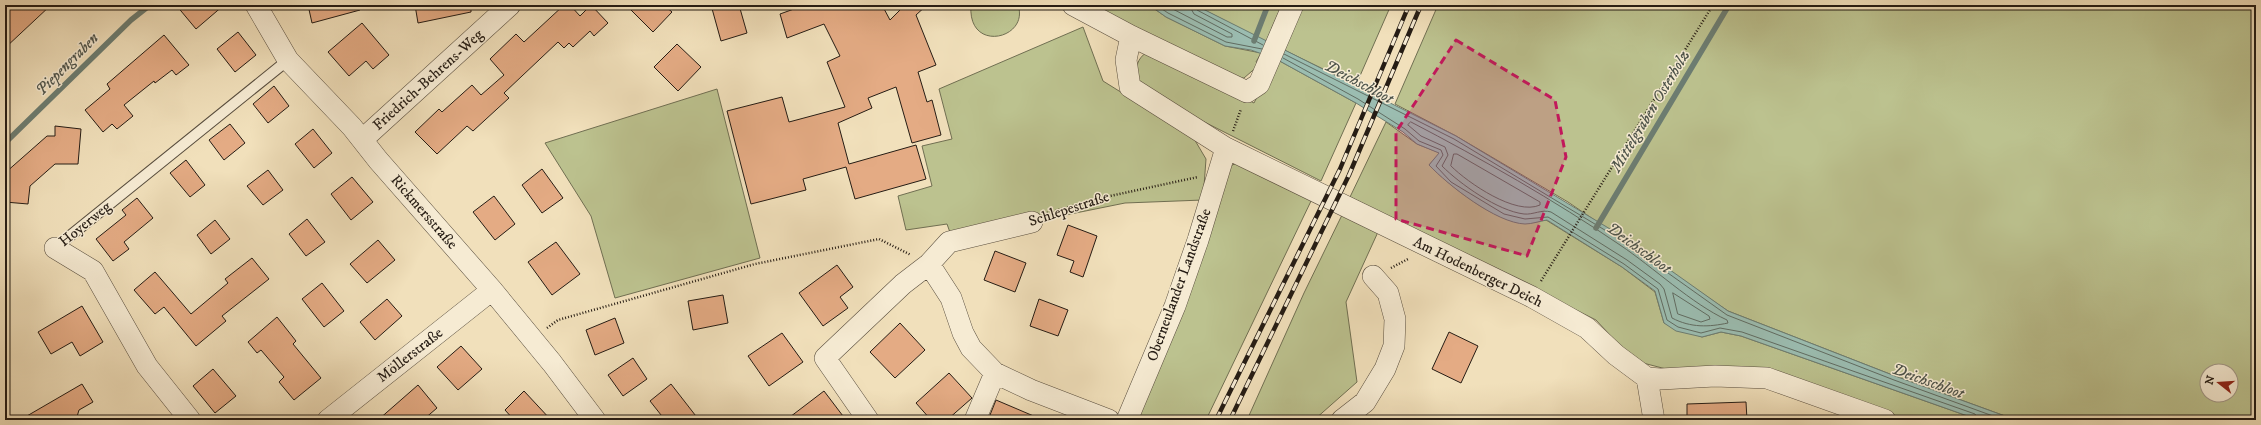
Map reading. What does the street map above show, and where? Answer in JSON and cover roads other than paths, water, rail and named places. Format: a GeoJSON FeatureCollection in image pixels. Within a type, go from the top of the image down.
{"type":"FeatureCollection","features":[{"type":"Feature","properties":{"kind":"street","name":"Rickmersstraße"},"geometry":{"type":"LineString","coordinates":[[256,5],[288,60],[363,139],[378,160],[492,290],[532,338],[595,420]]}},
{"type":"Feature","properties":{"kind":"street","name":"Friedrich-Behrens-Weg"},"geometry":{"type":"LineString","coordinates":[[363,139],[510,5]]}},
{"type":"Feature","properties":{"kind":"street"},"geometry":{"type":"LineString","coordinates":[[1073,5],[1131,36],[1247,92],[1259,84],[1293,5]]}},
{"type":"Feature","properties":{"kind":"street","name":"Am Hodenberger Deich"},"geometry":{"type":"LineString","coordinates":[[1131,36],[1126,60],[1130,87],[1226,148],[1532,297],[1587,328],[1616,355],[1647,378]]}},
{"type":"Feature","properties":{"kind":"street","name":"Oberneulander Landstraße"},"geometry":{"type":"LineString","coordinates":[[1127,420],[1175,306],[1198,240],[1226,148]]}},
{"type":"Feature","properties":{"kind":"street","name":"Schlepestraße"},"geometry":{"type":"LineString","coordinates":[[868,420],[825,358],[903,284],[929,264],[949,242],[1032,222]]}},
{"type":"Feature","properties":{"kind":"street","name":"Hoyerweg"},"geometry":{"type":"LineString","coordinates":[[55,248],[93,271],[147,366],[190,420]]}},
{"type":"Feature","properties":{"kind":"street"},"geometry":{"type":"LineString","coordinates":[[929,264],[952,298],[963,333],[971,348],[995,373],[1031,390],[1109,420]]}},
{"type":"Feature","properties":{"kind":"street"},"geometry":{"type":"LineString","coordinates":[[1342,420],[1365,402],[1385,369],[1394,346],[1395,319],[1388,293],[1373,276]]}},
{"type":"Feature","properties":{"kind":"street","name":"Möllerstraße"},"geometry":{"type":"LineString","coordinates":[[328,420],[492,290]]}},
{"type":"Feature","properties":{"kind":"street"},"geometry":{"type":"LineString","coordinates":[[975,420],[995,373]]}},
{"type":"Feature","properties":{"kind":"street"},"geometry":{"type":"LineString","coordinates":[[1654,420],[1647,378],[1661,379],[1715,376],[1767,378],[1885,420]]}},
{"type":"Feature","properties":{"kind":"lane","name":"Hoyerweg"},"geometry":{"type":"LineString","coordinates":[[55,248],[288,60]]}},
{"type":"Feature","properties":{"kind":"water","name":"Deichschloot"},"geometry":{"type":"Polygon","coordinates":[[[1149,5],[1195,5],[1456,136],[1625,238],[1728,311],[1895,376],[2016,420],[1979,420],[1741,336],[1721,332],[1702,337],[1676,331],[1664,323],[1655,291],[1622,267],[1547,220],[1528,224],[1513,222],[1500,217],[1473,202],[1448,183],[1429,165],[1439,153],[1417,144],[1403,132],[1356,103],[1276,59],[1251,50],[1225,46],[1166,17],[1149,5]]]}},
{"type":"Feature","properties":{"kind":"waterway","name":"Piepengraben"},"geometry":{"type":"LineString","coordinates":[[5,143],[131,20],[150,5]]}},
{"type":"Feature","properties":{"kind":"waterway"},"geometry":{"type":"LineString","coordinates":[[1254,41],[1268,5]]}},
{"type":"Feature","properties":{"kind":"waterway","name":"Mittelgraben Osterholz"},"geometry":{"type":"LineString","coordinates":[[1596,228],[1729,5]]}},
{"type":"Feature","properties":{"kind":"railway"},"geometry":{"type":"LineString","coordinates":[[1216,420],[1340,169],[1409,5]]}},
{"type":"Feature","properties":{"kind":"railway"},"geometry":{"type":"LineString","coordinates":[[1230,420],[1349,175],[1421,5]]}}]}
